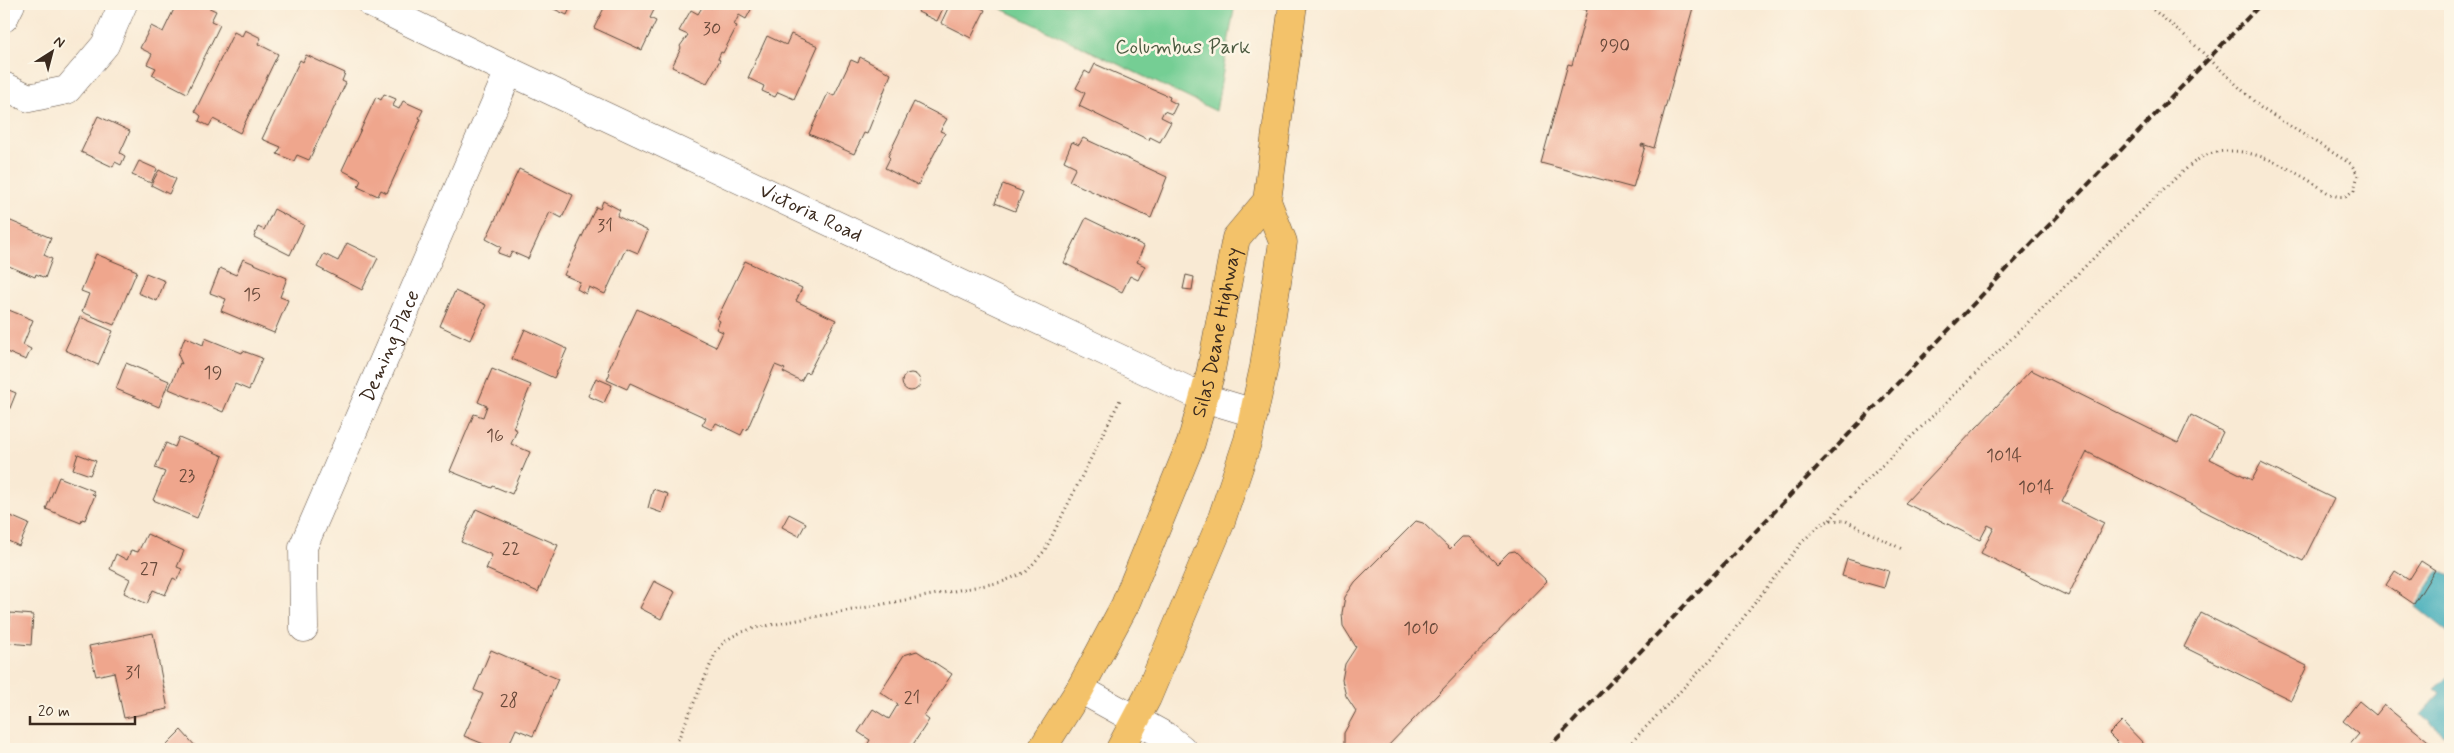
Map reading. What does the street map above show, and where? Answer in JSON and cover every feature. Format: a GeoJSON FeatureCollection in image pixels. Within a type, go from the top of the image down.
{"type":"FeatureCollection","features":[{"type":"Feature","properties":{"kind":"main road"},"geometry":{"type":"LineString","coordinates":[[1120,749],[1136,720],[1226,511],[1254,413],[1268,342],[1283,242],[1267,201],[1293,4]]}},
{"type":"Feature","properties":{"kind":"main road","name":"Silas Deane Highway"},"geometry":{"type":"LineString","coordinates":[[1042,749],[1080,689],[1111,632],[1142,566],[1186,458],[1204,398],[1236,238],[1267,201]]}},
{"type":"Feature","properties":{"kind":"street"},"geometry":{"type":"LineString","coordinates":[[4,18],[11,4]]}},
{"type":"Feature","properties":{"kind":"street"},"geometry":{"type":"LineString","coordinates":[[4,86],[29,98],[67,90],[105,45],[123,4]]}},
{"type":"Feature","properties":{"kind":"street","name":"Victoria Road"},"geometry":{"type":"LineString","coordinates":[[372,4],[509,71],[1204,398],[1254,413]]}},
{"type":"Feature","properties":{"kind":"street","name":"Deming Place"},"geometry":{"type":"LineString","coordinates":[[304,628],[303,547],[509,71]]}},
{"type":"Feature","properties":{"kind":"street"},"geometry":{"type":"LineString","coordinates":[[1080,689],[1136,720],[1182,749]]}},
{"type":"Feature","properties":{"kind":"path"},"geometry":{"type":"LineString","coordinates":[[1625,749],[1713,657],[1802,542],[1817,527],[1830,520],[1847,500],[1914,434],[2169,184],[2196,161],[2220,152],[2241,152],[2275,162],[2334,196],[2346,196],[2354,190],[2358,175],[2351,164],[2261,108],[2178,29],[2146,4]]}},
{"type":"Feature","properties":{"kind":"path"},"geometry":{"type":"LineString","coordinates":[[674,749],[715,654],[724,641],[732,636],[755,628],[1002,582],[1026,572],[1045,550],[1121,398]]}},
{"type":"Feature","properties":{"kind":"path"},"geometry":{"type":"LineString","coordinates":[[1830,520],[1846,521],[1902,549]]}},
{"type":"Feature","properties":{"kind":"green space","name":"Columbus Park"},"geometry":{"type":"Polygon","coordinates":[[[992,4],[1235,4],[1216,111],[992,4]]]}},
{"type":"Feature","properties":{"kind":"water"},"geometry":{"type":"Polygon","coordinates":[[[2438,571],[2450,576],[2450,634],[2415,606],[2438,571]]]}},
{"type":"Feature","properties":{"kind":"water"},"geometry":{"type":"Polygon","coordinates":[[[2450,675],[2450,740],[2421,715],[2440,694],[2434,689],[2450,675]]]}},
{"type":"Feature","properties":{"kind":"building"},"geometry":{"type":"Polygon","coordinates":[[[182,4],[201,4],[216,11],[211,21],[220,25],[187,93],[152,75],[156,68],[147,64],[152,54],[140,48],[151,26],[163,32],[176,5],[181,7],[182,4]]]}},
{"type":"Feature","properties":{"kind":"building"},"geometry":{"type":"Polygon","coordinates":[[[543,4],[572,4],[567,15],[543,4]]]}},
{"type":"Feature","properties":{"kind":"building"},"geometry":{"type":"Polygon","coordinates":[[[606,4],[657,4],[650,18],[656,21],[642,50],[594,28],[606,4]]]}},
{"type":"Feature","properties":{"kind":"building"},"geometry":{"type":"Polygon","coordinates":[[[704,4],[712,8],[714,4],[754,4],[746,19],[739,15],[734,25],[737,26],[723,53],[721,52],[718,59],[720,60],[707,83],[672,67],[681,48],[680,46],[688,35],[679,31],[691,10],[698,14],[704,4]]]}},
{"type":"Feature","properties":{"kind":"building"},"geometry":{"type":"Polygon","coordinates":[[[922,4],[945,4],[937,21],[918,12],[922,4]]]}},
{"type":"Feature","properties":{"kind":"building"},"geometry":{"type":"Polygon","coordinates":[[[950,4],[973,4],[985,10],[971,38],[941,23],[950,4]]]}},
{"type":"Feature","properties":{"kind":"building"},"geometry":{"type":"Polygon","coordinates":[[[1563,4],[1694,4],[1654,148],[1642,144],[1641,146],[1645,146],[1633,188],[1541,163],[1568,64],[1572,65],[1587,10],[1563,4]]]}},
{"type":"Feature","properties":{"kind":"building"},"geometry":{"type":"Polygon","coordinates":[[[245,30],[261,38],[258,44],[278,54],[240,133],[213,119],[209,126],[199,121],[201,116],[195,111],[234,32],[242,36],[245,30]]]}},
{"type":"Feature","properties":{"kind":"building"},"geometry":{"type":"Polygon","coordinates":[[[791,34],[818,46],[794,99],[778,92],[775,97],[762,91],[764,86],[748,78],[767,36],[786,45],[791,34]]]}},
{"type":"Feature","properties":{"kind":"building"},"geometry":{"type":"Polygon","coordinates":[[[306,55],[345,73],[342,81],[346,83],[309,160],[297,155],[294,161],[277,154],[281,147],[262,139],[300,60],[303,62],[306,55]]]}},
{"type":"Feature","properties":{"kind":"building"},"geometry":{"type":"Polygon","coordinates":[[[860,57],[891,74],[867,134],[864,133],[854,154],[809,134],[828,93],[834,96],[851,60],[858,63],[860,57]]]}},
{"type":"Feature","properties":{"kind":"building"},"geometry":{"type":"Polygon","coordinates":[[[1095,64],[1170,97],[1169,100],[1177,104],[1172,114],[1164,111],[1161,117],[1171,122],[1160,142],[1150,137],[1149,140],[1079,106],[1085,93],[1076,88],[1085,71],[1090,74],[1095,64]]]}},
{"type":"Feature","properties":{"kind":"building"},"geometry":{"type":"Polygon","coordinates":[[[384,94],[396,99],[393,106],[399,109],[403,101],[423,110],[419,118],[421,119],[387,193],[381,190],[378,196],[358,187],[361,180],[342,170],[376,97],[381,100],[384,94]]]}},
{"type":"Feature","properties":{"kind":"building"},"geometry":{"type":"Polygon","coordinates":[[[914,102],[947,119],[940,131],[945,133],[918,185],[885,168],[890,158],[888,156],[914,102]]]}},
{"type":"Feature","properties":{"kind":"building"},"geometry":{"type":"Polygon","coordinates":[[[98,116],[130,131],[120,153],[125,156],[121,165],[115,162],[113,167],[81,152],[98,116]]]}},
{"type":"Feature","properties":{"kind":"building"},"geometry":{"type":"Polygon","coordinates":[[[1083,138],[1167,177],[1151,218],[1069,181],[1076,167],[1064,161],[1072,142],[1079,145],[1083,138]]]}},
{"type":"Feature","properties":{"kind":"building"},"geometry":{"type":"Polygon","coordinates":[[[139,161],[157,169],[151,183],[132,175],[139,161]]]}},
{"type":"Feature","properties":{"kind":"building"},"geometry":{"type":"Polygon","coordinates":[[[519,169],[573,195],[562,218],[550,212],[528,259],[512,252],[509,257],[498,253],[501,247],[486,239],[519,169]]]}},
{"type":"Feature","properties":{"kind":"building"},"geometry":{"type":"Polygon","coordinates":[[[159,170],[176,179],[169,194],[151,185],[159,170]]]}},
{"type":"Feature","properties":{"kind":"building"},"geometry":{"type":"Polygon","coordinates":[[[1003,184],[1023,192],[1015,211],[995,203],[1003,184]]]}},
{"type":"Feature","properties":{"kind":"building"},"geometry":{"type":"Polygon","coordinates":[[[603,201],[620,210],[617,216],[648,231],[638,253],[626,248],[605,294],[589,287],[586,294],[577,289],[580,282],[564,275],[596,207],[600,209],[603,201]]]}},
{"type":"Feature","properties":{"kind":"building"},"geometry":{"type":"Polygon","coordinates":[[[274,209],[304,225],[290,255],[254,237],[258,227],[264,230],[274,209]]]}},
{"type":"Feature","properties":{"kind":"building"},"geometry":{"type":"Polygon","coordinates":[[[1086,218],[1144,246],[1137,262],[1145,266],[1138,280],[1130,276],[1122,292],[1064,263],[1086,218]]]}},
{"type":"Feature","properties":{"kind":"building"},"geometry":{"type":"Polygon","coordinates":[[[6,219],[51,238],[44,255],[52,259],[45,278],[36,274],[35,277],[4,264],[4,222],[6,219]]]}},
{"type":"Feature","properties":{"kind":"building"},"geometry":{"type":"Polygon","coordinates":[[[347,243],[378,258],[362,290],[317,267],[324,254],[338,261],[347,243]]]}},
{"type":"Feature","properties":{"kind":"building"},"geometry":{"type":"Polygon","coordinates":[[[96,254],[137,271],[114,325],[82,312],[89,294],[81,291],[96,254]]]}},
{"type":"Feature","properties":{"kind":"building"},"geometry":{"type":"Polygon","coordinates":[[[243,259],[287,278],[280,297],[288,300],[274,333],[221,311],[226,299],[210,293],[220,268],[236,275],[243,259]]]}},
{"type":"Feature","properties":{"kind":"building"},"geometry":{"type":"Polygon","coordinates":[[[745,261],[802,288],[796,301],[836,320],[808,374],[806,372],[801,381],[783,372],[785,369],[775,365],[747,430],[744,429],[741,435],[716,423],[712,430],[702,425],[706,418],[630,383],[627,389],[607,380],[610,373],[608,371],[637,309],[716,347],[723,332],[716,329],[720,321],[717,319],[745,261]]]}},
{"type":"Feature","properties":{"kind":"building"},"geometry":{"type":"Polygon","coordinates":[[[146,273],[165,281],[157,301],[138,293],[146,273]]]}},
{"type":"Feature","properties":{"kind":"building"},"geometry":{"type":"Polygon","coordinates":[[[1186,275],[1194,277],[1192,290],[1183,289],[1186,275]]]}},
{"type":"Feature","properties":{"kind":"building"},"geometry":{"type":"Polygon","coordinates":[[[455,291],[486,305],[470,340],[440,326],[455,291]]]}},
{"type":"Feature","properties":{"kind":"building"},"geometry":{"type":"Polygon","coordinates":[[[4,308],[33,320],[23,345],[31,349],[26,360],[4,351],[4,308]]]}},
{"type":"Feature","properties":{"kind":"building"},"geometry":{"type":"Polygon","coordinates":[[[80,317],[113,331],[98,365],[65,350],[80,317]]]}},
{"type":"Feature","properties":{"kind":"building"},"geometry":{"type":"Polygon","coordinates":[[[525,329],[567,349],[554,378],[512,359],[525,329]]]}},
{"type":"Feature","properties":{"kind":"building"},"geometry":{"type":"Polygon","coordinates":[[[185,337],[203,345],[205,338],[242,353],[243,351],[262,358],[249,390],[235,384],[223,412],[169,389],[180,363],[182,364],[178,355],[185,337]]]}},
{"type":"Feature","properties":{"kind":"building"},"geometry":{"type":"Polygon","coordinates":[[[126,363],[169,381],[159,407],[116,389],[126,363]]]}},
{"type":"Feature","properties":{"kind":"building"},"geometry":{"type":"Polygon","coordinates":[[[492,369],[531,385],[513,428],[517,430],[511,444],[530,452],[512,494],[450,471],[474,414],[483,417],[487,406],[478,402],[492,369]]]}},
{"type":"Feature","properties":{"kind":"building"},"geometry":{"type":"Polygon","coordinates":[[[2031,370],[2178,443],[2191,415],[2223,432],[2210,459],[2252,480],[2261,463],[2334,499],[2303,561],[2087,452],[2062,502],[2104,523],[2068,596],[1981,553],[1994,528],[1988,525],[1980,540],[1905,503],[2031,370]]]}},
{"type":"Feature","properties":{"kind":"building"},"geometry":{"type":"Polygon","coordinates":[[[911,373],[917,376],[920,382],[917,388],[911,391],[905,388],[902,382],[905,376],[911,373]]]}},
{"type":"Feature","properties":{"kind":"building"},"geometry":{"type":"Polygon","coordinates":[[[596,378],[612,385],[604,403],[588,396],[596,378]]]}},
{"type":"Feature","properties":{"kind":"building"},"geometry":{"type":"Polygon","coordinates":[[[4,388],[16,393],[4,423],[4,388]]]}},
{"type":"Feature","properties":{"kind":"building"},"geometry":{"type":"Polygon","coordinates":[[[179,437],[223,456],[197,518],[153,500],[165,472],[155,468],[166,443],[175,447],[179,437]]]}},
{"type":"Feature","properties":{"kind":"building"},"geometry":{"type":"Polygon","coordinates":[[[78,454],[96,461],[90,475],[73,469],[78,454]]]}},
{"type":"Feature","properties":{"kind":"building"},"geometry":{"type":"Polygon","coordinates":[[[59,477],[94,491],[92,494],[95,495],[85,520],[82,519],[81,523],[46,509],[59,477]]]}},
{"type":"Feature","properties":{"kind":"building"},"geometry":{"type":"Polygon","coordinates":[[[653,489],[668,494],[662,513],[648,508],[653,489]]]}},
{"type":"Feature","properties":{"kind":"building"},"geometry":{"type":"Polygon","coordinates":[[[476,509],[558,545],[538,592],[486,569],[492,555],[461,542],[476,509]]]}},
{"type":"Feature","properties":{"kind":"building"},"geometry":{"type":"Polygon","coordinates":[[[4,513],[29,524],[19,546],[4,539],[4,513]]]}},
{"type":"Feature","properties":{"kind":"building"},"geometry":{"type":"Polygon","coordinates":[[[789,514],[806,523],[799,536],[782,527],[789,514]]]}},
{"type":"Feature","properties":{"kind":"building"},"geometry":{"type":"Polygon","coordinates":[[[1416,521],[1423,523],[1450,549],[1462,537],[1469,537],[1497,564],[1509,552],[1515,551],[1547,581],[1385,749],[1344,749],[1344,733],[1356,711],[1346,696],[1342,680],[1345,664],[1356,647],[1343,626],[1342,613],[1345,597],[1355,582],[1416,521]]]}},
{"type":"Feature","properties":{"kind":"building"},"geometry":{"type":"Polygon","coordinates":[[[147,534],[184,551],[177,567],[182,569],[177,580],[173,578],[165,595],[153,590],[147,604],[124,593],[130,579],[110,569],[116,554],[127,560],[131,550],[138,552],[147,534]]]}},
{"type":"Feature","properties":{"kind":"building"},"geometry":{"type":"Polygon","coordinates":[[[1847,559],[1889,571],[1884,588],[1842,576],[1847,559]]]}},
{"type":"Feature","properties":{"kind":"building"},"geometry":{"type":"Polygon","coordinates":[[[2421,561],[2435,570],[2414,604],[2386,585],[2395,571],[2409,580],[2421,561]]]}},
{"type":"Feature","properties":{"kind":"building"},"geometry":{"type":"Polygon","coordinates":[[[654,581],[675,592],[661,619],[640,608],[654,581]]]}},
{"type":"Feature","properties":{"kind":"building"},"geometry":{"type":"Polygon","coordinates":[[[10,613],[33,615],[31,645],[9,643],[10,613]]]}},
{"type":"Feature","properties":{"kind":"building"},"geometry":{"type":"Polygon","coordinates":[[[2201,613],[2307,666],[2291,700],[2184,647],[2201,613]]]}},
{"type":"Feature","properties":{"kind":"building"},"geometry":{"type":"Polygon","coordinates":[[[153,633],[168,709],[124,718],[114,672],[96,676],[89,646],[153,633]]]}},
{"type":"Feature","properties":{"kind":"building"},"geometry":{"type":"Polygon","coordinates":[[[491,650],[558,679],[533,736],[516,729],[507,749],[496,749],[464,736],[483,694],[474,690],[491,650]]]}},
{"type":"Feature","properties":{"kind":"building"},"geometry":{"type":"Polygon","coordinates":[[[917,651],[952,674],[924,716],[929,720],[910,749],[865,749],[870,740],[858,732],[873,709],[889,719],[898,704],[880,692],[904,655],[917,651]]]}},
{"type":"Feature","properties":{"kind":"building"},"geometry":{"type":"Polygon","coordinates":[[[2359,701],[2376,715],[2384,705],[2438,749],[2346,749],[2359,734],[2343,721],[2359,701]]]}},
{"type":"Feature","properties":{"kind":"building"},"geometry":{"type":"Polygon","coordinates":[[[2122,721],[2146,746],[2143,749],[2124,749],[2109,734],[2122,721]]]}},
{"type":"Feature","properties":{"kind":"building"},"geometry":{"type":"Polygon","coordinates":[[[181,730],[197,748],[199,746],[202,749],[162,749],[181,730]]]}},
{"type":"Feature","properties":{"kind":"railway"},"geometry":{"type":"LineString","coordinates":[[1547,749],[2261,4]]}}]}
